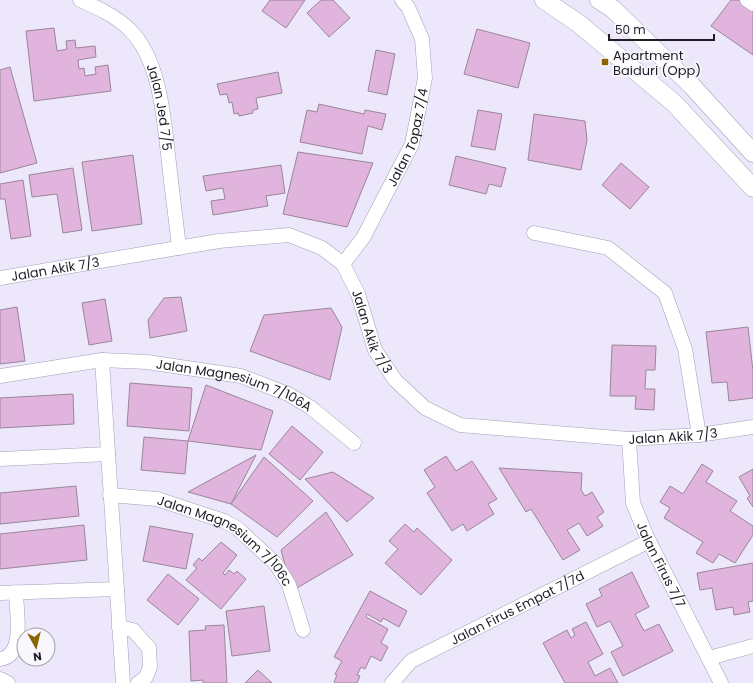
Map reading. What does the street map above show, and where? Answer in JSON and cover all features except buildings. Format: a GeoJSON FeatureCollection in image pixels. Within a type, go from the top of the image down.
{"type":"FeatureCollection","features":[{"type":"Feature","properties":{"kind":"main road"},"geometry":{"type":"LineString","coordinates":[[544,0],[578,23],[674,103],[753,188]]}},
{"type":"Feature","properties":{"kind":"main road"},"geometry":{"type":"LineString","coordinates":[[607,3],[692,86],[753,152]]}},
{"type":"Feature","properties":{"kind":"street","name":"Jalan Jed 7/5"},"geometry":{"type":"LineString","coordinates":[[80,0],[108,12],[130,30],[145,50],[154,76],[162,111],[179,248]]}},
{"type":"Feature","properties":{"kind":"street","name":"Jalan Topaz 7/4"},"geometry":{"type":"LineString","coordinates":[[342,264],[363,238],[412,144],[425,78],[422,39],[408,7],[402,0]]}},
{"type":"Feature","properties":{"kind":"street"},"geometry":{"type":"LineString","coordinates":[[747,0],[753,4]]}},
{"type":"Feature","properties":{"kind":"street"},"geometry":{"type":"LineString","coordinates":[[534,233],[608,248],[665,293],[685,349],[699,435]]}},
{"type":"Feature","properties":{"kind":"street","name":"Jalan Akik 7/3"},"geometry":{"type":"LineString","coordinates":[[0,278],[219,241],[289,235],[322,248],[342,264],[358,294],[375,350],[395,380],[425,408],[460,425],[629,439],[699,435],[753,427]]}},
{"type":"Feature","properties":{"kind":"street"},"geometry":{"type":"LineString","coordinates":[[102,360],[123,683]]}},
{"type":"Feature","properties":{"kind":"street","name":"Jalan Magnesium 7/106A"},"geometry":{"type":"LineString","coordinates":[[0,376],[102,360],[147,362],[241,376],[288,394],[310,407],[354,443]]}},
{"type":"Feature","properties":{"kind":"street","name":"Jalan Firus 7/7"},"geometry":{"type":"LineString","coordinates":[[629,439],[633,503],[650,541],[721,683]]}},
{"type":"Feature","properties":{"kind":"street"},"geometry":{"type":"LineString","coordinates":[[0,459],[108,454]]}},
{"type":"Feature","properties":{"kind":"street","name":"Jalan Magnesium 7/106c"},"geometry":{"type":"LineString","coordinates":[[110,495],[157,499],[224,521],[237,528],[271,559],[282,574],[289,585],[303,630]]}},
{"type":"Feature","properties":{"kind":"street","name":"Jalan Firus Empat 7/7d"},"geometry":{"type":"LineString","coordinates":[[392,683],[411,661],[650,541]]}},
{"type":"Feature","properties":{"kind":"street"},"geometry":{"type":"LineString","coordinates":[[0,593],[117,589]]}},
{"type":"Feature","properties":{"kind":"street"},"geometry":{"type":"LineString","coordinates":[[0,659],[12,653],[17,644],[16,592]]}},
{"type":"Feature","properties":{"kind":"street"},"geometry":{"type":"LineString","coordinates":[[119,627],[133,630],[148,648],[150,667],[146,676],[138,683]]}},
{"type":"Feature","properties":{"kind":"street"},"geometry":{"type":"LineString","coordinates":[[709,658],[753,646]]}},
{"type":"Feature","properties":{"kind":"street"},"geometry":{"type":"LineString","coordinates":[[0,679],[8,683]]}},
{"type":"Feature","properties":{"kind":"place","name":"Apartment Baiduri (Opp)"},"geometry":{"type":"Point","coordinates":[605,62]}}]}
